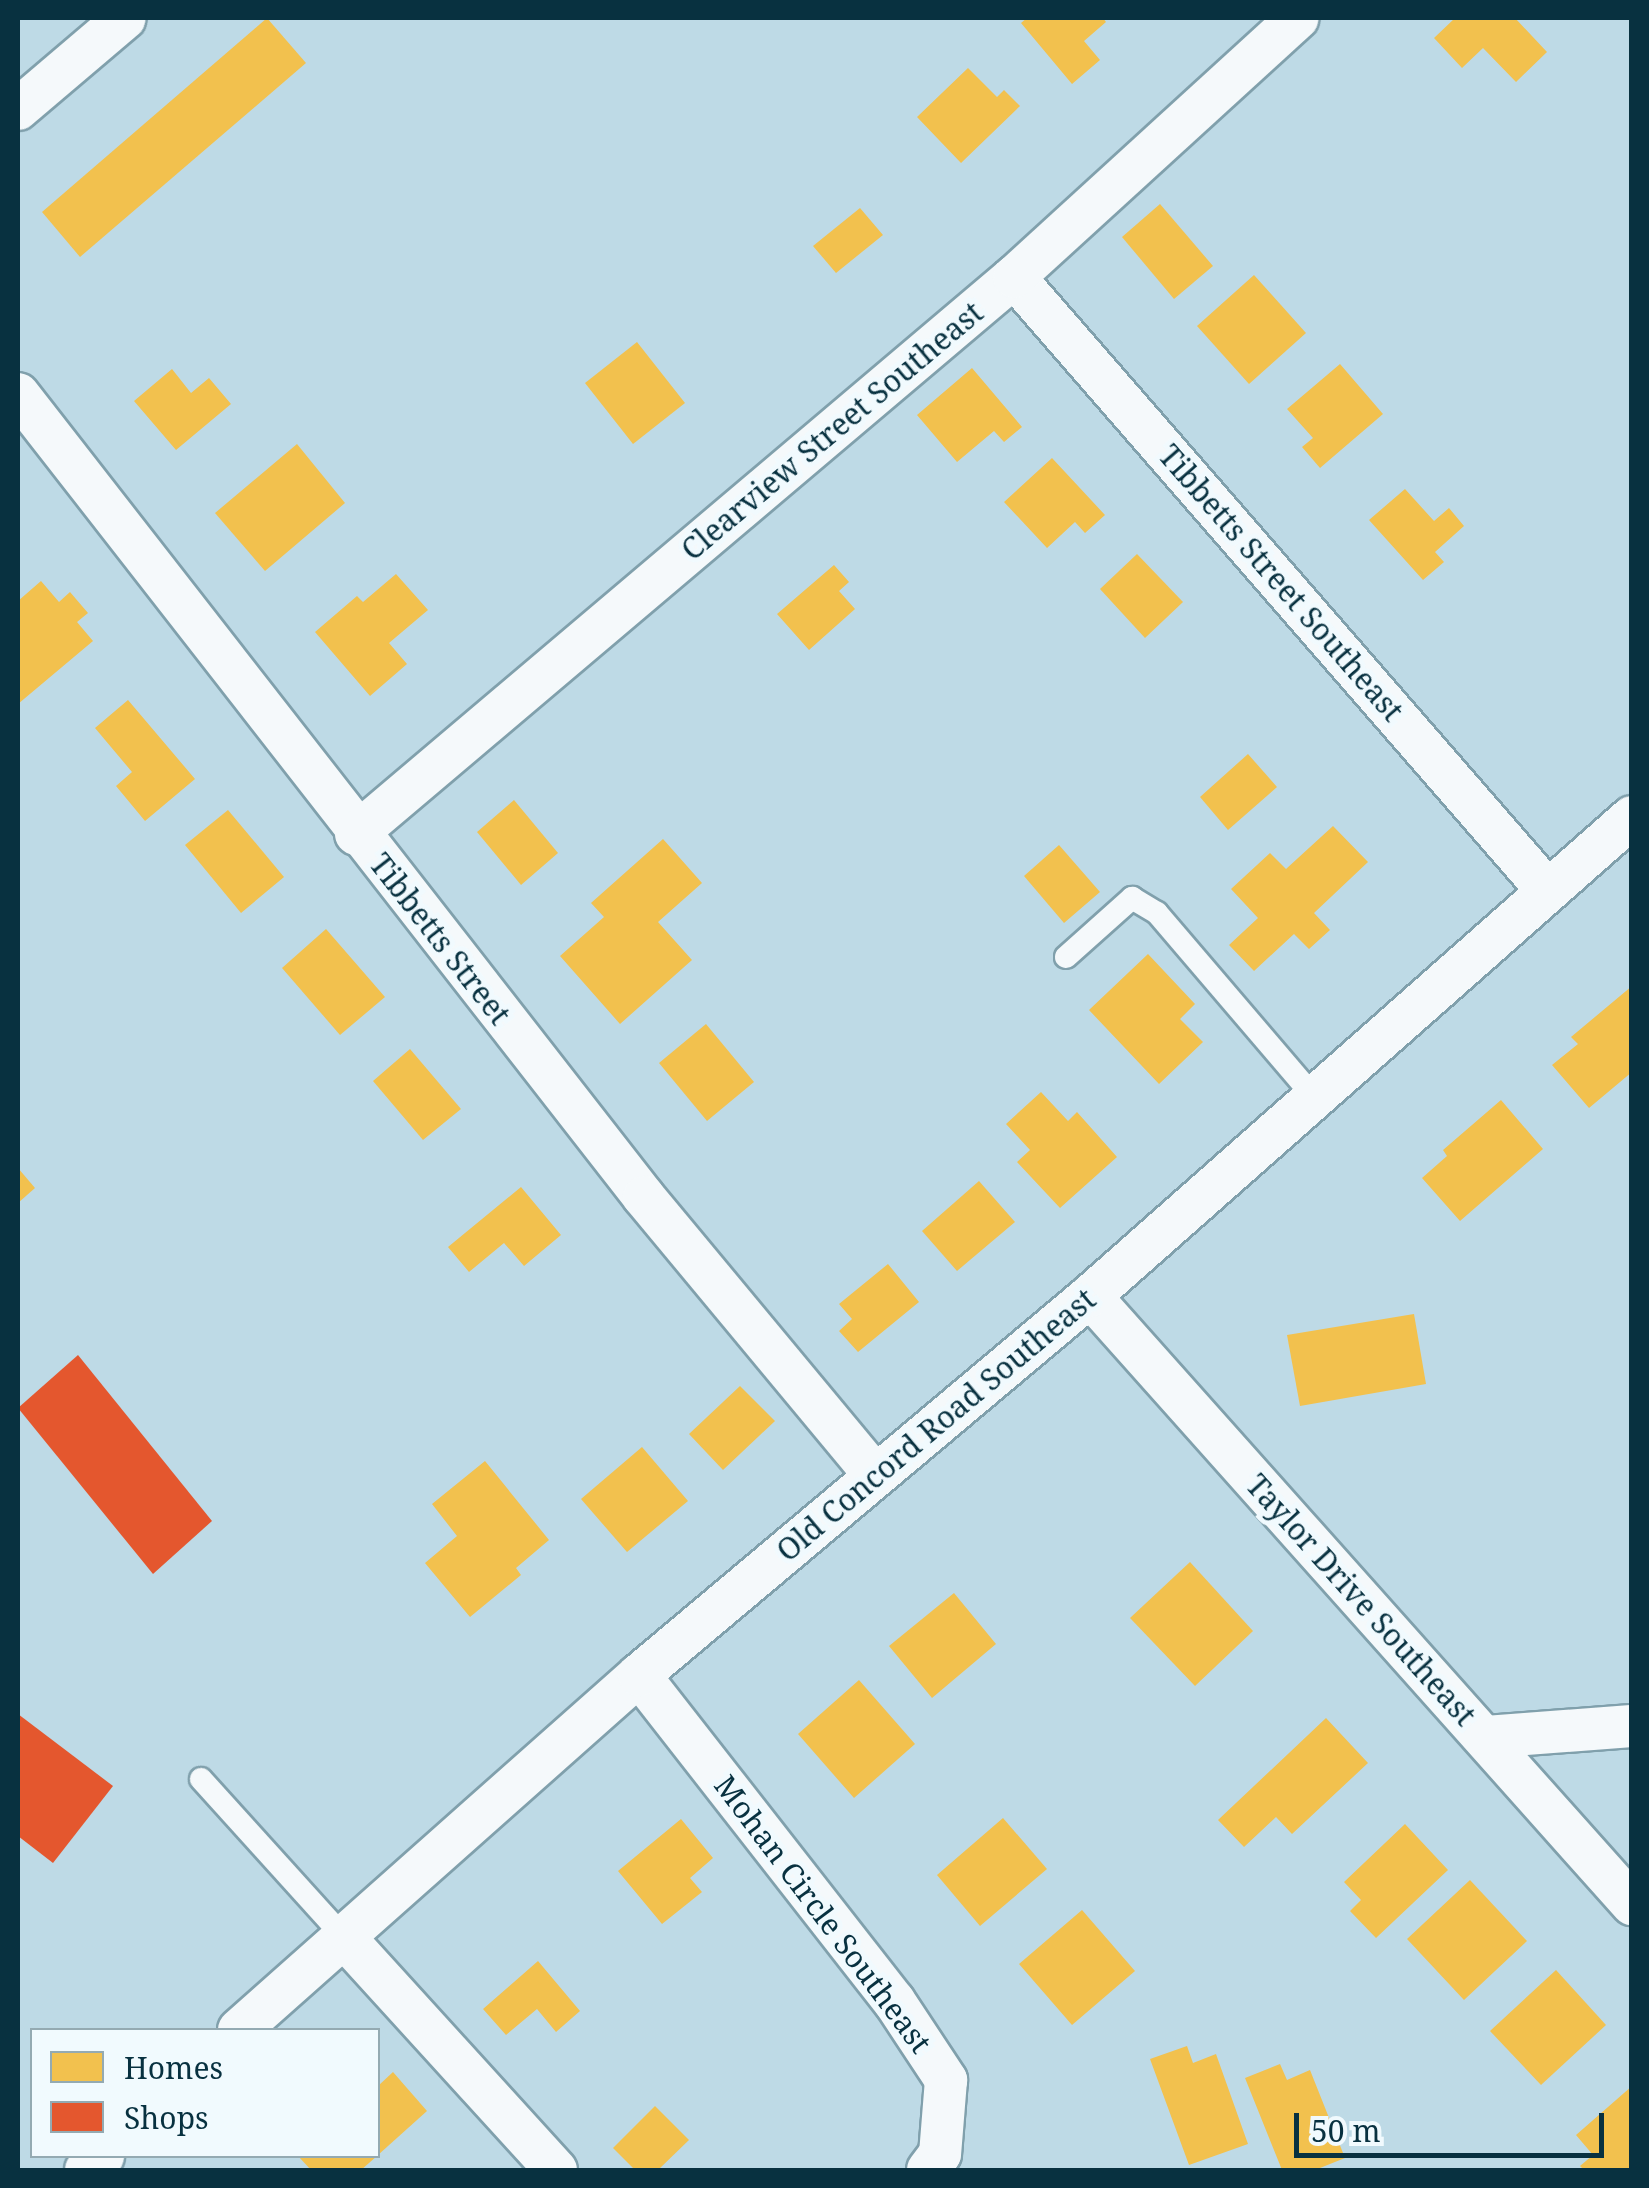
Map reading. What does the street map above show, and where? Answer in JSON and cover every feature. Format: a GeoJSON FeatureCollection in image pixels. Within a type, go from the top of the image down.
{"type":"FeatureCollection","features":[{"type":"Feature","properties":{"kind":"street"},"geometry":{"type":"LineString","coordinates":[[18,109],[124,18]]}},
{"type":"Feature","properties":{"kind":"street","name":"Clearview Street Southeast"},"geometry":{"type":"LineString","coordinates":[[356,834],[1014,277],[1298,18]]}},
{"type":"Feature","properties":{"kind":"street","name":"Tibbetts Street Southeast"},"geometry":{"type":"LineString","coordinates":[[1014,277],[1547,890]]}},
{"type":"Feature","properties":{"kind":"street","name":"Tibbetts Street"},"geometry":{"type":"LineString","coordinates":[[18,394],[356,834],[876,1475]]}},
{"type":"Feature","properties":{"kind":"street","name":"Old Concord Road Southeast"},"geometry":{"type":"LineString","coordinates":[[240,2028],[639,1675],[1090,1296],[1632,817]]}},
{"type":"Feature","properties":{"kind":"street","name":"Taylor Drive Southeast"},"geometry":{"type":"LineString","coordinates":[[1090,1296],[1632,1904]]}},
{"type":"Feature","properties":{"kind":"street","name":"Mohan Circle Southeast"},"geometry":{"type":"LineString","coordinates":[[639,1675],[894,2001],[946,2080],[940,2154],[928,2170]]}},
{"type":"Feature","properties":{"kind":"street"},"geometry":{"type":"LineString","coordinates":[[1486,1737],[1632,1726]]}},
{"type":"Feature","properties":{"kind":"street"},"geometry":{"type":"LineString","coordinates":[[342,1935],[556,2170]]}},
{"type":"Feature","properties":{"kind":"lane"},"geometry":{"type":"LineString","coordinates":[[1066,957],[1132,898],[1157,913],[1314,1096]]}},
{"type":"Feature","properties":{"kind":"lane"},"geometry":{"type":"LineString","coordinates":[[201,1779],[342,1935]]}},
{"type":"Feature","properties":{"kind":"building: Homes"},"geometry":{"type":"Polygon","coordinates":[[[267,18],[306,63],[80,257],[42,212],[267,18]]]}},
{"type":"Feature","properties":{"kind":"building: Homes"},"geometry":{"type":"Polygon","coordinates":[[[1027,18],[1103,18],[1106,22],[1084,41],[1100,60],[1072,84],[1021,23],[1027,18]]]}},
{"type":"Feature","properties":{"kind":"building: Homes"},"geometry":{"type":"Polygon","coordinates":[[[1455,18],[1515,18],[1547,52],[1516,82],[1483,48],[1462,68],[1434,38],[1455,18]]]}},
{"type":"Feature","properties":{"kind":"building: Homes"},"geometry":{"type":"Polygon","coordinates":[[[968,68],[997,97],[1004,90],[1020,106],[961,163],[917,117],[968,68]]]}},
{"type":"Feature","properties":{"kind":"building: Homes"},"geometry":{"type":"Polygon","coordinates":[[[1160,204],[1213,266],[1174,299],[1122,237],[1160,204]]]}},
{"type":"Feature","properties":{"kind":"building: Homes"},"geometry":{"type":"Polygon","coordinates":[[[860,208],[883,235],[836,273],[813,246],[860,208]]]}},
{"type":"Feature","properties":{"kind":"building: Homes"},"geometry":{"type":"Polygon","coordinates":[[[1254,275],[1306,333],[1249,384],[1197,326],[1254,275]]]}},
{"type":"Feature","properties":{"kind":"building: Homes"},"geometry":{"type":"Polygon","coordinates":[[[637,342],[685,403],[633,444],[585,383],[637,342]]]}},
{"type":"Feature","properties":{"kind":"building: Homes"},"geometry":{"type":"Polygon","coordinates":[[[1340,364],[1383,414],[1320,468],[1302,447],[1313,438],[1287,409],[1340,364]]]}},
{"type":"Feature","properties":{"kind":"building: Homes"},"geometry":{"type":"Polygon","coordinates":[[[972,368],[1022,427],[1004,442],[994,431],[957,462],[917,415],[972,368]]]}},
{"type":"Feature","properties":{"kind":"building: Homes"},"geometry":{"type":"Polygon","coordinates":[[[172,369],[191,393],[209,378],[231,404],[176,450],[134,401],[172,369]]]}},
{"type":"Feature","properties":{"kind":"building: Homes"},"geometry":{"type":"Polygon","coordinates":[[[297,444],[345,503],[265,571],[215,513],[297,444]]]}},
{"type":"Feature","properties":{"kind":"building: Homes"},"geometry":{"type":"Polygon","coordinates":[[[1052,458],[1105,515],[1085,533],[1075,522],[1047,548],[1004,502],[1052,458]]]}},
{"type":"Feature","properties":{"kind":"building: Homes"},"geometry":{"type":"Polygon","coordinates":[[[1405,489],[1434,521],[1449,508],[1464,526],[1435,552],[1444,562],[1423,580],[1369,520],[1405,489]]]}},
{"type":"Feature","properties":{"kind":"building: Homes"},"geometry":{"type":"Polygon","coordinates":[[[1137,554],[1183,602],[1145,638],[1100,589],[1137,554]]]}},
{"type":"Feature","properties":{"kind":"building: Homes"},"geometry":{"type":"Polygon","coordinates":[[[834,565],[849,582],[839,591],[855,609],[809,650],[777,614],[834,565]]]}},
{"type":"Feature","properties":{"kind":"building: Homes"},"geometry":{"type":"Polygon","coordinates":[[[396,574],[428,610],[389,643],[407,664],[370,696],[315,632],[357,596],[363,602],[396,574]]]}},
{"type":"Feature","properties":{"kind":"building: Homes"},"geometry":{"type":"Polygon","coordinates":[[[41,581],[59,602],[70,592],[88,613],[77,622],[93,641],[18,704],[18,601],[41,581]]]}},
{"type":"Feature","properties":{"kind":"building: Homes"},"geometry":{"type":"Polygon","coordinates":[[[128,700],[195,779],[145,821],[116,786],[132,772],[95,728],[128,700]]]}},
{"type":"Feature","properties":{"kind":"building: Homes"},"geometry":{"type":"Polygon","coordinates":[[[1248,754],[1277,787],[1228,830],[1200,797],[1248,754]]]}},
{"type":"Feature","properties":{"kind":"building: Homes"},"geometry":{"type":"Polygon","coordinates":[[[514,800],[558,853],[521,885],[477,832],[514,800]]]}},
{"type":"Feature","properties":{"kind":"building: Homes"},"geometry":{"type":"Polygon","coordinates":[[[228,810],[284,877],[241,913],[185,845],[228,810]]]}},
{"type":"Feature","properties":{"kind":"building: Homes"},"geometry":{"type":"Polygon","coordinates":[[[1333,826],[1368,862],[1314,913],[1330,930],[1309,949],[1294,934],[1254,971],[1229,945],[1258,918],[1231,889],[1270,853],[1286,869],[1333,826]]]}},
{"type":"Feature","properties":{"kind":"building: Homes"},"geometry":{"type":"Polygon","coordinates":[[[663,839],[702,883],[658,922],[692,960],[620,1024],[560,956],[604,917],[591,903],[663,839]]]}},
{"type":"Feature","properties":{"kind":"building: Homes"},"geometry":{"type":"Polygon","coordinates":[[[1059,845],[1100,892],[1064,923],[1024,876],[1059,845]]]}},
{"type":"Feature","properties":{"kind":"building: Homes"},"geometry":{"type":"Polygon","coordinates":[[[326,929],[385,997],[340,1035],[282,968],[326,929]]]}},
{"type":"Feature","properties":{"kind":"building: Homes"},"geometry":{"type":"Polygon","coordinates":[[[1148,954],[1195,1004],[1180,1019],[1203,1042],[1159,1084],[1089,1010],[1148,954]]]}},
{"type":"Feature","properties":{"kind":"building: Homes"},"geometry":{"type":"Polygon","coordinates":[[[1632,986],[1632,1072],[1589,1108],[1552,1065],[1578,1044],[1571,1037],[1632,986]]]}},
{"type":"Feature","properties":{"kind":"building: Homes"},"geometry":{"type":"Polygon","coordinates":[[[706,1024],[754,1082],[707,1121],[659,1063],[706,1024]]]}},
{"type":"Feature","properties":{"kind":"building: Homes"},"geometry":{"type":"Polygon","coordinates":[[[410,1049],[461,1109],[423,1140],[373,1081],[410,1049]]]}},
{"type":"Feature","properties":{"kind":"building: Homes"},"geometry":{"type":"Polygon","coordinates":[[[1041,1092],[1068,1121],[1077,1112],[1117,1157],[1060,1208],[1017,1162],[1030,1150],[1006,1124],[1041,1092]]]}},
{"type":"Feature","properties":{"kind":"building: Homes"},"geometry":{"type":"Polygon","coordinates":[[[1501,1100],[1543,1149],[1460,1221],[1422,1178],[1447,1156],[1443,1150],[1501,1100]]]}},
{"type":"Feature","properties":{"kind":"building: Homes"},"geometry":{"type":"Polygon","coordinates":[[[18,1168],[35,1188],[18,1203],[18,1168]]]}},
{"type":"Feature","properties":{"kind":"building: Homes"},"geometry":{"type":"Polygon","coordinates":[[[979,1181],[1015,1222],[957,1271],[922,1231],[979,1181]]]}},
{"type":"Feature","properties":{"kind":"building: Homes"},"geometry":{"type":"Polygon","coordinates":[[[521,1187],[561,1235],[524,1266],[504,1243],[469,1272],[448,1247],[521,1187]]]}},
{"type":"Feature","properties":{"kind":"building: Homes"},"geometry":{"type":"Polygon","coordinates":[[[888,1264],[919,1302],[858,1352],[839,1331],[852,1319],[839,1304],[888,1264]]]}},
{"type":"Feature","properties":{"kind":"building: Homes"},"geometry":{"type":"Polygon","coordinates":[[[1414,1314],[1426,1384],[1300,1406],[1287,1335],[1414,1314]]]}},
{"type":"Feature","properties":{"kind":"building: Homes"},"geometry":{"type":"Polygon","coordinates":[[[740,1386],[775,1421],[723,1470],[689,1434],[740,1386]]]}},
{"type":"Feature","properties":{"kind":"building: Homes"},"geometry":{"type":"Polygon","coordinates":[[[642,1447],[688,1501],[627,1552],[581,1499],[642,1447]]]}},
{"type":"Feature","properties":{"kind":"building: Homes"},"geometry":{"type":"Polygon","coordinates":[[[485,1461],[549,1540],[516,1568],[521,1575],[470,1617],[425,1563],[457,1536],[432,1504],[485,1461]]]}},
{"type":"Feature","properties":{"kind":"building: Homes"},"geometry":{"type":"Polygon","coordinates":[[[1190,1562],[1253,1631],[1195,1686],[1130,1618],[1190,1562]]]}},
{"type":"Feature","properties":{"kind":"building: Homes"},"geometry":{"type":"Polygon","coordinates":[[[954,1593],[996,1644],[932,1698],[889,1646],[954,1593]]]}},
{"type":"Feature","properties":{"kind":"building: Homes"},"geometry":{"type":"Polygon","coordinates":[[[859,1680],[915,1744],[854,1798],[798,1734],[859,1680]]]}},
{"type":"Feature","properties":{"kind":"building: Homes"},"geometry":{"type":"Polygon","coordinates":[[[1326,1718],[1368,1763],[1292,1834],[1276,1817],[1244,1847],[1218,1820],[1326,1718]]]}},
{"type":"Feature","properties":{"kind":"building: Homes"},"geometry":{"type":"Polygon","coordinates":[[[1003,1818],[1047,1869],[980,1926],[937,1875],[1003,1818]]]}},
{"type":"Feature","properties":{"kind":"building: Homes"},"geometry":{"type":"Polygon","coordinates":[[[681,1819],[713,1858],[690,1878],[702,1892],[662,1924],[618,1871],[681,1819]]]}},
{"type":"Feature","properties":{"kind":"building: Homes"},"geometry":{"type":"Polygon","coordinates":[[[1405,1824],[1448,1870],[1376,1938],[1350,1911],[1361,1900],[1344,1882],[1405,1824]]]}},
{"type":"Feature","properties":{"kind":"building: Homes"},"geometry":{"type":"Polygon","coordinates":[[[1470,1880],[1527,1941],[1464,2000],[1407,1939],[1470,1880]]]}},
{"type":"Feature","properties":{"kind":"building: Homes"},"geometry":{"type":"Polygon","coordinates":[[[1082,1910],[1135,1971],[1072,2025],[1019,1964],[1082,1910]]]}},
{"type":"Feature","properties":{"kind":"building: Homes"},"geometry":{"type":"Polygon","coordinates":[[[538,1961],[580,2011],[556,2032],[537,2009],[506,2035],[483,2009],[538,1961]]]}},
{"type":"Feature","properties":{"kind":"building: Homes"},"geometry":{"type":"Polygon","coordinates":[[[1556,1970],[1606,2025],[1541,2085],[1490,2031],[1556,1970]]]}},
{"type":"Feature","properties":{"kind":"building: Homes"},"geometry":{"type":"Polygon","coordinates":[[[1187,2046],[1193,2063],[1216,2054],[1248,2144],[1189,2165],[1150,2059],[1187,2046]]]}},
{"type":"Feature","properties":{"kind":"building: Homes"},"geometry":{"type":"Polygon","coordinates":[[[1280,2064],[1287,2080],[1310,2070],[1345,2158],[1315,2170],[1282,2170],[1245,2078],[1280,2064]]]}},
{"type":"Feature","properties":{"kind":"building: Homes"},"geometry":{"type":"Polygon","coordinates":[[[393,2072],[427,2111],[380,2153],[380,2084],[393,2072]]]}},
{"type":"Feature","properties":{"kind":"building: Homes"},"geometry":{"type":"Polygon","coordinates":[[[1632,2086],[1632,2170],[1584,2170],[1580,2166],[1593,2155],[1576,2135],[1632,2086]]]}},
{"type":"Feature","properties":{"kind":"building: Homes"},"geometry":{"type":"Polygon","coordinates":[[[655,2106],[689,2140],[658,2170],[635,2170],[613,2148],[655,2106]]]}},
{"type":"Feature","properties":{"kind":"building: Homes"},"geometry":{"type":"Polygon","coordinates":[[[300,2158],[375,2158],[361,2170],[311,2170],[300,2158]]]}},
{"type":"Feature","properties":{"kind":"building: Shops"},"geometry":{"type":"Polygon","coordinates":[[[78,1355],[212,1521],[153,1574],[18,1408],[78,1355]]]}},
{"type":"Feature","properties":{"kind":"building: Shops"},"geometry":{"type":"Polygon","coordinates":[[[18,1714],[113,1786],[53,1863],[18,1836],[18,1714]]]}}]}
